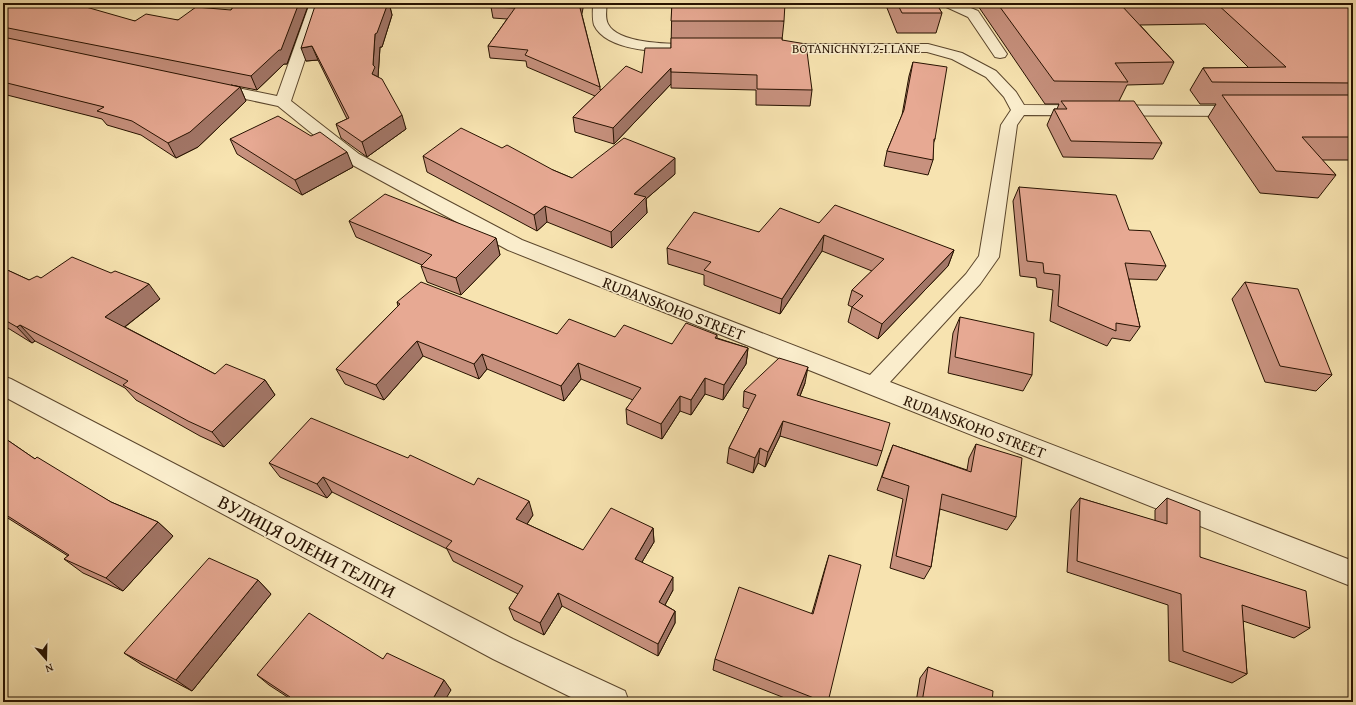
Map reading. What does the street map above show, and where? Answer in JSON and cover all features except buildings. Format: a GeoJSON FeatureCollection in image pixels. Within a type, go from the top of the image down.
{"type":"FeatureCollection","features":[{"type":"Feature","properties":{"kind":"street"},"geometry":{"type":"LineString","coordinates":[[283,102],[316,3]]}},
{"type":"Feature","properties":{"kind":"street"},"geometry":{"type":"LineString","coordinates":[[600,3],[598,16],[604,30],[619,39],[638,44],[668,48],[715,48]]}},
{"type":"Feature","properties":{"kind":"street","name":"BOTANICHNYI 2-I LANE"},"geometry":{"type":"LineString","coordinates":[[763,48],[928,48],[957,56],[990,74],[1011,95],[1019,110]]}},
{"type":"Feature","properties":{"kind":"street","name":"RUDANSKOHO STREET"},"geometry":{"type":"LineString","coordinates":[[192,84],[283,102],[353,158],[515,245],[1353,574]]}},
{"type":"Feature","properties":{"kind":"street"},"geometry":{"type":"LineString","coordinates":[[873,386],[973,279],[989,257],[1009,126],[1019,110],[1258,111]]}},
{"type":"Feature","properties":{"kind":"street","name":"ВУЛИЦЯ ОЛЕНИ ТЕЛІГИ"},"geometry":{"type":"LineString","coordinates":[[3,385],[503,649],[614,702]]}},
{"type":"Feature","properties":{"kind":"lane"},"geometry":{"type":"LineString","coordinates":[[948,3],[973,14],[1000,54]]}}]}
